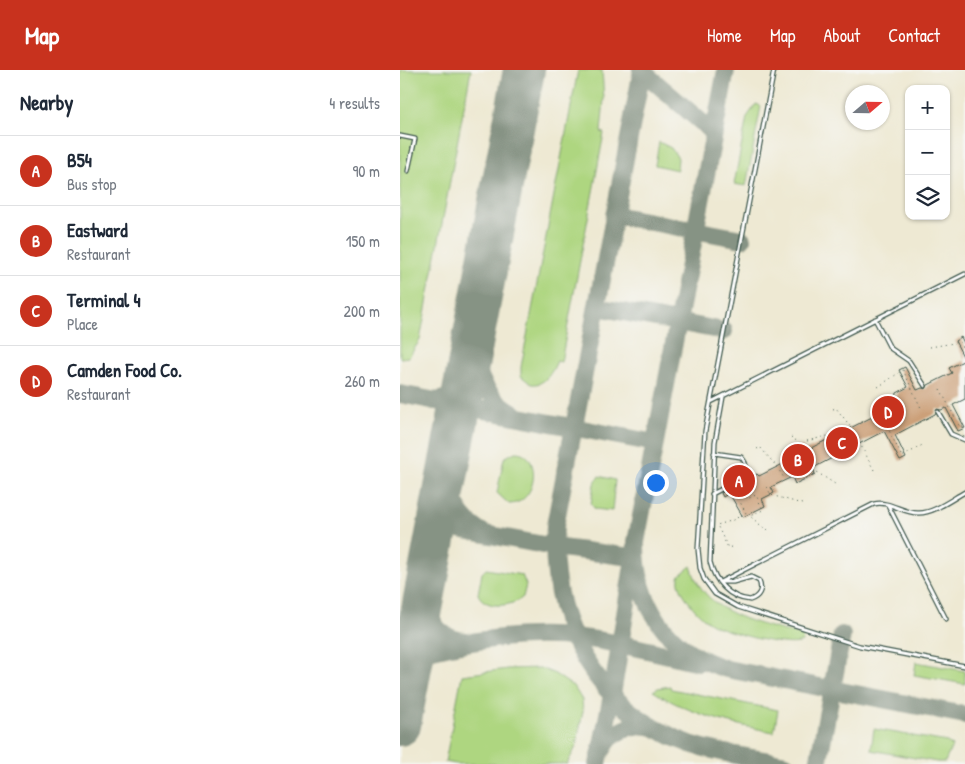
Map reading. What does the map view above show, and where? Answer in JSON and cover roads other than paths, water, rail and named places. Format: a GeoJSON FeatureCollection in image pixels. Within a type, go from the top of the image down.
{"type":"FeatureCollection","features":[{"type":"Feature","properties":{"kind":"lane"},"geometry":{"type":"LineString","coordinates":[[774,70],[704,440],[698,553],[702,574],[715,594],[738,607],[860,646],[965,666]]}},
{"type":"Feature","properties":{"kind":"lane"},"geometry":{"type":"LineString","coordinates":[[400,136],[415,139],[408,171]]}},
{"type":"Feature","properties":{"kind":"lane"},"geometry":{"type":"LineString","coordinates":[[711,403],[965,274]]}},
{"type":"Feature","properties":{"kind":"lane"},"geometry":{"type":"LineString","coordinates":[[876,319],[890,348],[909,361],[925,386]]}},
{"type":"Feature","properties":{"kind":"lane"},"geometry":{"type":"LineString","coordinates":[[719,582],[733,582],[751,577],[759,582],[761,590],[756,598],[748,600],[731,593],[719,582],[711,568],[709,557],[714,453],[723,397]]}},
{"type":"Feature","properties":{"kind":"lane"},"geometry":{"type":"LineString","coordinates":[[938,412],[951,434],[965,440]]}},
{"type":"Feature","properties":{"kind":"lane"},"geometry":{"type":"LineString","coordinates":[[712,494],[743,478],[746,470],[745,461],[741,457],[714,453]]}},
{"type":"Feature","properties":{"kind":"lane"},"geometry":{"type":"LineString","coordinates":[[719,582],[872,505],[881,503],[912,513],[922,513],[965,492]]}},
{"type":"Feature","properties":{"kind":"lane"},"geometry":{"type":"LineString","coordinates":[[887,505],[946,619]]}},
{"type":"Feature","properties":{"kind":"place","name":"Camden Food Co."},"geometry":{"type":"Point","coordinates":[888,412]}},
{"type":"Feature","properties":{"kind":"place","name":"Terminal 4"},"geometry":{"type":"Point","coordinates":[842,443]}},
{"type":"Feature","properties":{"kind":"place","name":"Eastward"},"geometry":{"type":"Point","coordinates":[798,460]}},
{"type":"Feature","properties":{"kind":"place","name":"B54"},"geometry":{"type":"Point","coordinates":[739,481]}}]}
